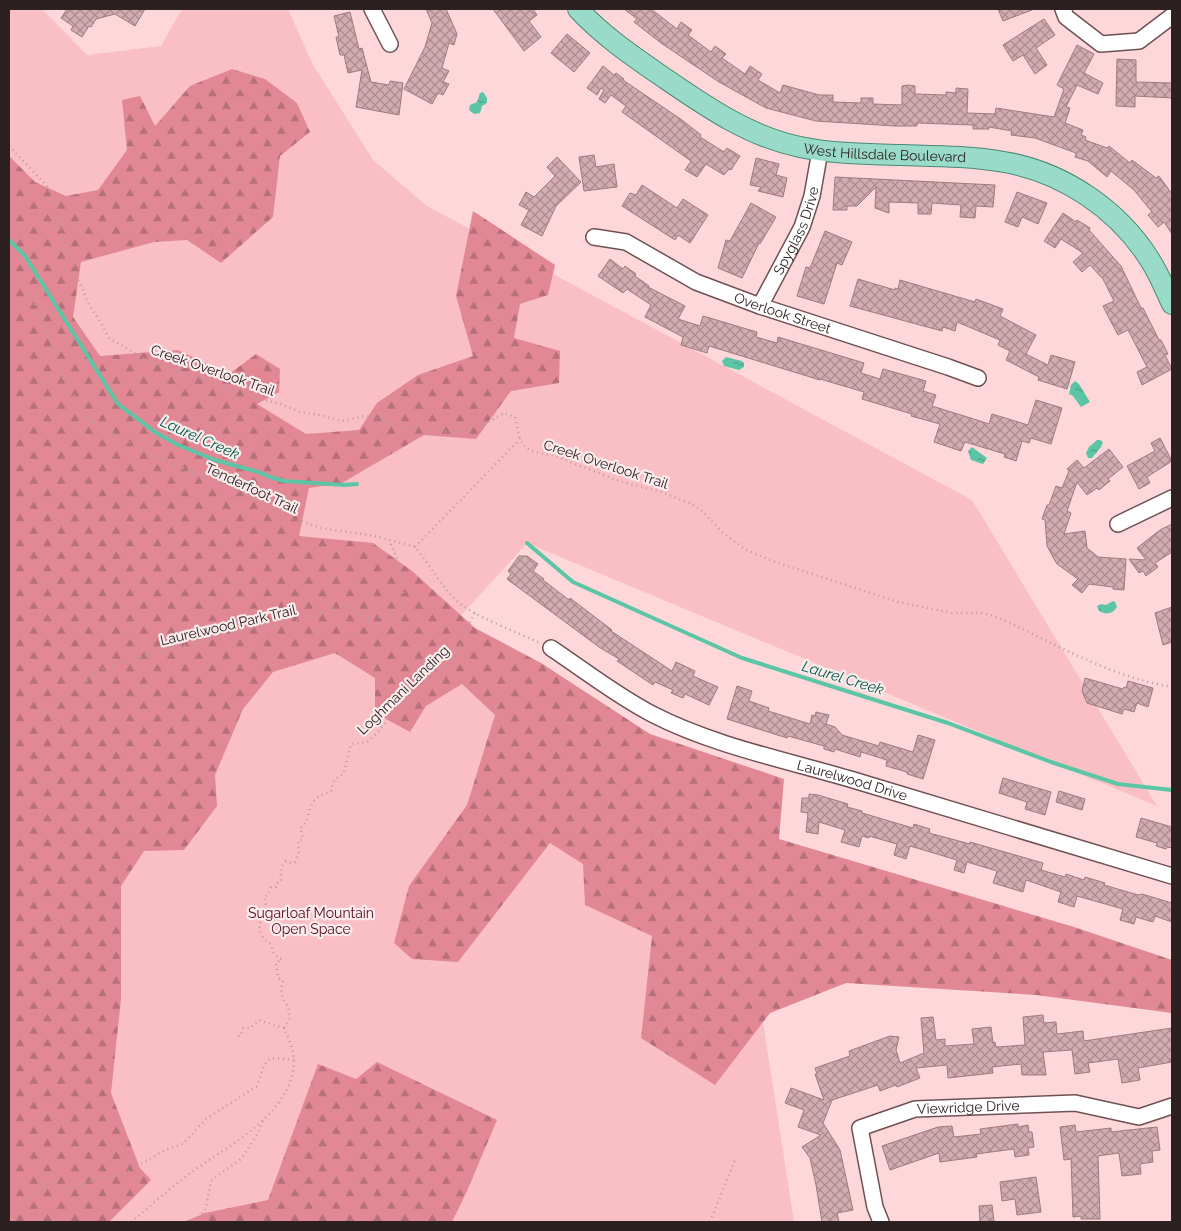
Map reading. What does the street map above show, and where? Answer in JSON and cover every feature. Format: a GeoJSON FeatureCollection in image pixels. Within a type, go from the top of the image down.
{"type":"FeatureCollection","features":[{"type":"Feature","properties":{"kind":"main road","name":"West Hillsdale Boulevard"},"geometry":{"type":"LineString","coordinates":[[578,9],[604,34],[626,51],[728,120],[763,137],[781,143],[820,151],[986,159],[1024,166],[1045,173],[1082,192],[1105,209],[1125,228],[1150,260],[1172,304]]}},
{"type":"Feature","properties":{"kind":"street"},"geometry":{"type":"LineString","coordinates":[[372,9],[390,44]]}},
{"type":"Feature","properties":{"kind":"street"},"geometry":{"type":"LineString","coordinates":[[1063,9],[1066,17],[1101,44],[1139,41],[1172,16]]}},
{"type":"Feature","properties":{"kind":"street","name":"Spyglass Drive"},"geometry":{"type":"LineString","coordinates":[[760,306],[802,227],[812,196],[820,151]]}},
{"type":"Feature","properties":{"kind":"street","name":"Overlook Street"},"geometry":{"type":"LineString","coordinates":[[594,237],[626,242],[696,282],[760,306],[948,366],[978,378]]}},
{"type":"Feature","properties":{"kind":"street"},"geometry":{"type":"LineString","coordinates":[[1118,524],[1172,498]]}},
{"type":"Feature","properties":{"kind":"street","name":"Laurelwood Drive"},"geometry":{"type":"LineString","coordinates":[[551,648],[651,714],[682,728],[756,753],[1172,876]]}},
{"type":"Feature","properties":{"kind":"street","name":"Viewridge Drive"},"geometry":{"type":"LineString","coordinates":[[881,1222],[875,1207],[860,1128],[915,1109],[1074,1103],[1139,1117],[1172,1106]]}},
{"type":"Feature","properties":{"kind":"path","name":"Creek Overlook Trail"},"geometry":{"type":"LineString","coordinates":[[9,146],[48,187],[55,205],[64,244],[88,303],[109,338],[148,361],[186,375],[281,404],[300,412],[341,421],[366,416],[374,417],[396,426],[449,432],[484,425],[504,412],[515,417],[520,439],[525,447],[532,451],[558,457],[619,481],[661,492],[692,504],[701,510],[723,533],[745,549],[898,602],[952,613],[983,613],[998,617],[1098,666],[1155,684],[1172,686]]}},
{"type":"Feature","properties":{"kind":"path","name":"Tenderfoot Trail"},"geometry":{"type":"LineString","coordinates":[[9,267],[22,279],[44,323],[64,381],[90,420],[155,456],[232,488],[291,518],[322,528],[375,536],[415,547]]}},
{"type":"Feature","properties":{"kind":"path"},"geometry":{"type":"LineString","coordinates":[[520,439],[415,547],[454,598],[476,613],[551,648]]}},
{"type":"Feature","properties":{"kind":"path","name":"Laurelwood Park Trail"},"geometry":{"type":"LineString","coordinates":[[9,744],[26,728],[102,669],[157,652],[258,627],[273,627],[328,609],[348,605],[362,619],[395,613],[403,600],[402,579],[400,566],[389,540]]}},
{"type":"Feature","properties":{"kind":"path","name":"Loghmani Landing"},"geometry":{"type":"LineString","coordinates":[[284,1028],[290,1018],[288,1006],[284,1002],[280,990],[283,980],[278,978],[275,966],[282,959],[277,958],[273,953],[271,944],[266,942],[259,929],[260,921],[267,909],[264,897],[268,895],[271,887],[276,887],[278,882],[281,881],[280,869],[286,861],[295,862],[298,852],[298,841],[303,838],[300,828],[307,822],[309,807],[316,799],[331,791],[334,780],[344,773],[351,744],[367,742],[410,695],[442,670],[458,652],[464,632],[476,613]]}},
{"type":"Feature","properties":{"kind":"path"},"geometry":{"type":"LineString","coordinates":[[131,1222],[195,1170],[244,1138],[277,1104],[284,1094],[290,1081],[294,1060],[291,1044],[284,1028],[259,1020],[250,1028],[243,1028],[242,1036],[236,1037]]}},
{"type":"Feature","properties":{"kind":"path"},"geometry":{"type":"LineString","coordinates":[[9,1212],[39,1190],[52,1186],[80,1187],[92,1181],[114,1176],[132,1169],[165,1150],[183,1144],[206,1120],[257,1086],[261,1070],[271,1058],[294,1060]]}},
{"type":"Feature","properties":{"kind":"path"},"geometry":{"type":"LineString","coordinates":[[196,1222],[206,1208],[212,1181],[242,1159],[256,1138],[263,1119]]}},
{"type":"Feature","properties":{"kind":"path"},"geometry":{"type":"LineString","coordinates":[[710,1222],[735,1160]]}},
{"type":"Feature","properties":{"kind":"green space","name":"Sugarloaf Mountain Open Space"},"geometry":{"type":"Polygon","coordinates":[[[9,9],[42,9],[87,55],[161,46],[182,9],[288,9],[312,63],[373,160],[427,206],[972,500],[1157,806],[527,543],[437,642],[747,919],[794,1222],[9,1222],[9,9]]]}},
{"type":"Feature","properties":{"kind":"green space"},"geometry":{"type":"Polygon","coordinates":[[[232,69],[265,79],[297,103],[310,132],[280,156],[273,217],[221,263],[187,240],[154,242],[81,262],[73,317],[100,356],[178,350],[229,374],[256,354],[280,369],[279,392],[257,404],[306,434],[359,430],[377,403],[418,375],[473,356],[456,296],[473,211],[555,265],[548,295],[520,304],[514,338],[560,351],[559,383],[511,391],[476,439],[424,435],[342,483],[309,488],[299,536],[373,543],[412,571],[475,628],[541,663],[650,734],[784,779],[779,839],[1074,927],[1172,960],[1172,1013],[1036,995],[846,983],[770,1013],[715,1085],[641,1038],[652,936],[585,905],[583,864],[550,843],[458,962],[412,959],[394,943],[409,886],[467,805],[495,715],[462,684],[426,706],[410,732],[375,713],[375,678],[335,653],[273,672],[243,709],[215,775],[217,806],[184,850],[144,851],[121,886],[121,999],[111,1093],[140,1168],[151,1180],[109,1222],[9,1222],[9,156],[35,182],[66,196],[98,190],[127,150],[122,100],[140,96],[155,126],[190,86],[232,69]]]}},
{"type":"Feature","properties":{"kind":"green space"},"geometry":{"type":"Polygon","coordinates":[[[377,1062],[497,1120],[452,1222],[184,1222],[205,1213],[268,1200],[318,1064],[356,1079],[377,1062]]]}},
{"type":"Feature","properties":{"kind":"water"},"geometry":{"type":"Polygon","coordinates":[[[483,92],[487,98],[487,103],[482,106],[480,113],[474,114],[469,110],[470,105],[477,102],[480,93],[483,92]]]}},
{"type":"Feature","properties":{"kind":"water"},"geometry":{"type":"Polygon","coordinates":[[[726,357],[742,361],[744,367],[739,370],[724,366],[722,361],[726,357]]]}},
{"type":"Feature","properties":{"kind":"water"},"geometry":{"type":"Polygon","coordinates":[[[1075,381],[1079,384],[1090,402],[1081,407],[1073,396],[1069,394],[1071,385],[1075,381]]]}},
{"type":"Feature","properties":{"kind":"water"},"geometry":{"type":"Polygon","coordinates":[[[1097,440],[1103,442],[1101,447],[1092,458],[1088,458],[1086,453],[1089,447],[1097,440]]]}},
{"type":"Feature","properties":{"kind":"water"},"geometry":{"type":"Polygon","coordinates":[[[972,447],[987,458],[983,464],[971,460],[968,451],[972,447]]]}},
{"type":"Feature","properties":{"kind":"water"},"geometry":{"type":"Polygon","coordinates":[[[1113,601],[1117,607],[1113,611],[1104,613],[1099,611],[1097,606],[1101,604],[1106,605],[1113,601]]]}},
{"type":"Feature","properties":{"kind":"building"},"geometry":{"type":"Polygon","coordinates":[[[67,9],[145,9],[135,26],[115,14],[96,19],[82,37],[71,30],[73,26],[61,18],[67,9]]]}},
{"type":"Feature","properties":{"kind":"building"},"geometry":{"type":"Polygon","coordinates":[[[426,9],[446,9],[457,34],[454,45],[449,43],[442,68],[449,71],[443,82],[449,84],[443,95],[438,93],[432,104],[404,89],[425,47],[432,23],[426,9]]]}},
{"type":"Feature","properties":{"kind":"building"},"geometry":{"type":"Polygon","coordinates":[[[493,9],[533,9],[537,15],[529,21],[541,37],[524,51],[493,9]]]}},
{"type":"Feature","properties":{"kind":"building"},"geometry":{"type":"Polygon","coordinates":[[[624,9],[651,9],[677,29],[681,22],[692,30],[688,35],[711,52],[715,46],[726,54],[722,58],[745,74],[750,66],[762,74],[758,80],[780,93],[783,85],[819,95],[833,95],[833,102],[861,103],[861,98],[873,98],[873,104],[902,105],[902,86],[915,86],[915,94],[946,95],[946,92],[956,93],[956,88],[968,89],[967,113],[995,114],[996,108],[1054,117],[1064,89],[1057,85],[1077,45],[1094,54],[1084,73],[1103,83],[1098,94],[1077,85],[1066,107],[1070,108],[1065,123],[1083,130],[1081,135],[1086,137],[1085,140],[1107,148],[1109,146],[1130,163],[1132,160],[1156,178],[1159,176],[1172,194],[1172,234],[1164,222],[1158,227],[1148,215],[1152,212],[1134,190],[1111,171],[1107,177],[1088,161],[1075,157],[1076,153],[1035,138],[1011,135],[1012,131],[989,127],[989,129],[973,129],[973,125],[917,123],[917,126],[895,126],[816,121],[766,108],[719,82],[661,43],[634,22],[637,19],[624,9]]]}},
{"type":"Feature","properties":{"kind":"building"},"geometry":{"type":"Polygon","coordinates":[[[998,9],[1032,9],[1032,10],[1003,21],[998,9]]]}},
{"type":"Feature","properties":{"kind":"building"},"geometry":{"type":"Polygon","coordinates":[[[350,12],[359,49],[362,48],[371,82],[389,85],[390,81],[403,83],[399,115],[356,107],[362,70],[348,73],[344,55],[340,55],[336,37],[339,37],[334,16],[350,12]]]}},
{"type":"Feature","properties":{"kind":"building"},"geometry":{"type":"Polygon","coordinates":[[[1044,19],[1055,35],[1036,48],[1047,65],[1035,74],[1023,55],[1013,61],[1003,45],[1044,19]]]}},
{"type":"Feature","properties":{"kind":"building"},"geometry":{"type":"Polygon","coordinates":[[[567,34],[590,53],[574,72],[551,53],[567,34]]]}},
{"type":"Feature","properties":{"kind":"building"},"geometry":{"type":"Polygon","coordinates":[[[1117,59],[1136,60],[1136,82],[1172,83],[1172,98],[1135,96],[1135,107],[1116,106],[1117,59]]]}},
{"type":"Feature","properties":{"kind":"building"},"geometry":{"type":"Polygon","coordinates":[[[603,66],[614,75],[616,73],[623,80],[682,120],[701,135],[700,137],[724,152],[727,148],[740,156],[731,170],[729,169],[724,175],[706,164],[697,177],[685,170],[691,161],[622,112],[626,106],[611,95],[605,103],[599,99],[604,90],[601,88],[597,95],[587,88],[603,66]]]}},
{"type":"Feature","properties":{"kind":"building"},"geometry":{"type":"Polygon","coordinates":[[[594,155],[596,167],[614,164],[617,187],[584,191],[579,157],[594,155]]]}},
{"type":"Feature","properties":{"kind":"building"},"geometry":{"type":"Polygon","coordinates":[[[557,157],[581,182],[556,206],[542,236],[521,225],[529,210],[519,205],[526,192],[534,197],[555,176],[547,167],[557,157]]]}},
{"type":"Feature","properties":{"kind":"building"},"geometry":{"type":"Polygon","coordinates":[[[756,158],[779,164],[776,175],[787,178],[783,197],[758,191],[761,187],[750,185],[756,158]]]}},
{"type":"Feature","properties":{"kind":"building"},"geometry":{"type":"Polygon","coordinates":[[[835,177],[995,185],[993,207],[976,206],[975,218],[960,217],[961,205],[932,203],[931,214],[918,214],[918,203],[889,202],[889,213],[875,208],[876,187],[857,206],[847,206],[847,210],[833,210],[835,177]]]}},
{"type":"Feature","properties":{"kind":"building"},"geometry":{"type":"Polygon","coordinates":[[[642,185],[677,208],[683,199],[708,215],[690,243],[678,235],[675,240],[622,206],[630,193],[636,195],[642,185]]]}},
{"type":"Feature","properties":{"kind":"building"},"geometry":{"type":"Polygon","coordinates":[[[1017,192],[1047,203],[1038,224],[1022,217],[1018,227],[1005,222],[1017,192]]]}},
{"type":"Feature","properties":{"kind":"building"},"geometry":{"type":"Polygon","coordinates":[[[751,203],[776,217],[759,243],[742,278],[718,268],[726,240],[730,241],[751,203]]]}},
{"type":"Feature","properties":{"kind":"building"},"geometry":{"type":"Polygon","coordinates":[[[1063,213],[1076,222],[1077,220],[1090,228],[1089,230],[1121,266],[1141,308],[1143,308],[1168,354],[1165,355],[1172,369],[1142,385],[1137,372],[1147,367],[1128,330],[1118,335],[1103,306],[1114,301],[1103,279],[1090,265],[1082,272],[1073,262],[1083,253],[1061,239],[1055,248],[1044,241],[1063,213]]]}},
{"type":"Feature","properties":{"kind":"building"},"geometry":{"type":"Polygon","coordinates":[[[825,231],[852,242],[842,265],[837,263],[824,304],[797,296],[806,267],[810,268],[825,231]]]}},
{"type":"Feature","properties":{"kind":"building"},"geometry":{"type":"Polygon","coordinates":[[[610,259],[623,269],[625,266],[636,274],[635,276],[648,287],[685,306],[678,319],[700,326],[703,316],[757,332],[756,337],[777,343],[778,337],[864,363],[861,373],[880,379],[883,369],[926,381],[923,391],[936,395],[932,406],[989,424],[992,414],[1028,425],[1036,400],[1062,408],[1051,444],[1031,438],[1029,443],[1022,441],[1016,461],[1004,457],[1005,454],[965,442],[961,451],[934,442],[940,424],[862,399],[864,392],[709,346],[707,353],[681,345],[683,337],[645,317],[651,305],[627,289],[623,293],[598,276],[610,259]]]}},
{"type":"Feature","properties":{"kind":"building"},"geometry":{"type":"Polygon","coordinates":[[[858,279],[895,290],[895,288],[898,289],[900,280],[975,302],[976,299],[1003,309],[1000,316],[1036,335],[1026,354],[1048,365],[1051,355],[1075,362],[1067,389],[1038,380],[1039,377],[1006,360],[1010,351],[998,345],[1000,340],[957,322],[955,331],[943,327],[942,331],[850,306],[858,279]]]}},
{"type":"Feature","properties":{"kind":"building"},"geometry":{"type":"Polygon","coordinates":[[[1160,438],[1172,461],[1147,477],[1150,483],[1139,489],[1127,466],[1155,451],[1151,443],[1160,438]]]}},
{"type":"Feature","properties":{"kind":"building"},"geometry":{"type":"Polygon","coordinates":[[[1109,449],[1123,467],[1108,479],[1110,481],[1099,490],[1097,488],[1087,495],[1077,482],[1067,511],[1071,513],[1064,534],[1085,531],[1087,548],[1098,557],[1126,559],[1124,590],[1089,584],[1082,593],[1072,585],[1078,579],[1057,564],[1054,559],[1047,546],[1045,520],[1042,519],[1056,486],[1062,488],[1069,471],[1067,469],[1077,460],[1084,468],[1109,449]]]}},
{"type":"Feature","properties":{"kind":"building"},"geometry":{"type":"Polygon","coordinates":[[[1172,524],[1172,552],[1155,563],[1158,567],[1146,576],[1143,571],[1139,573],[1129,559],[1146,560],[1137,548],[1160,530],[1172,524]]]}},
{"type":"Feature","properties":{"kind":"building"},"geometry":{"type":"Polygon","coordinates":[[[519,556],[527,556],[538,564],[533,571],[611,631],[672,671],[676,662],[695,671],[693,676],[718,687],[709,705],[685,694],[683,698],[671,693],[673,690],[655,682],[653,685],[617,661],[619,659],[599,647],[507,579],[511,574],[508,571],[519,556]]]}},
{"type":"Feature","properties":{"kind":"building"},"geometry":{"type":"Polygon","coordinates":[[[1172,607],[1172,642],[1163,645],[1155,613],[1172,607]]]}},
{"type":"Feature","properties":{"kind":"building"},"geometry":{"type":"Polygon","coordinates":[[[1085,678],[1123,689],[1124,687],[1126,688],[1128,681],[1153,688],[1148,707],[1137,703],[1134,712],[1124,709],[1122,714],[1087,703],[1082,691],[1085,678]]]}},
{"type":"Feature","properties":{"kind":"building"},"geometry":{"type":"Polygon","coordinates":[[[737,686],[752,691],[749,701],[769,708],[768,711],[810,724],[812,715],[815,716],[816,712],[829,715],[826,724],[835,727],[842,735],[879,746],[880,742],[913,752],[918,735],[935,740],[923,779],[886,766],[887,760],[861,752],[860,757],[835,749],[834,752],[824,749],[824,746],[788,736],[787,738],[727,719],[737,686]]]}},
{"type":"Feature","properties":{"kind":"building"},"geometry":{"type":"Polygon","coordinates":[[[1003,778],[1051,792],[1045,815],[1025,809],[1027,802],[999,793],[1003,778]]]}},
{"type":"Feature","properties":{"kind":"building"},"geometry":{"type":"Polygon","coordinates":[[[1059,791],[1085,799],[1082,810],[1056,802],[1059,791]]]}},
{"type":"Feature","properties":{"kind":"building"},"geometry":{"type":"Polygon","coordinates":[[[809,794],[848,804],[847,807],[862,811],[862,813],[913,828],[914,824],[930,829],[929,833],[970,844],[970,842],[1043,863],[1041,870],[1065,877],[1066,874],[1084,880],[1085,877],[1105,883],[1104,885],[1172,903],[1172,922],[1155,916],[1153,922],[1136,917],[1134,924],[1120,920],[1123,909],[1077,896],[1074,907],[1058,902],[1061,892],[1026,880],[1023,892],[993,883],[997,871],[967,862],[964,873],[954,870],[957,860],[910,846],[906,859],[894,855],[897,844],[869,836],[869,838],[862,836],[859,847],[841,842],[845,830],[819,822],[818,834],[806,832],[808,813],[801,812],[802,798],[809,798],[809,794]]]}},
{"type":"Feature","properties":{"kind":"building"},"geometry":{"type":"Polygon","coordinates":[[[1141,818],[1172,827],[1172,848],[1167,847],[1166,849],[1156,846],[1157,843],[1136,837],[1141,818]]]}},
{"type":"Feature","properties":{"kind":"building"},"geometry":{"type":"Polygon","coordinates":[[[1043,1015],[1044,1023],[1056,1022],[1057,1034],[1083,1031],[1084,1041],[1172,1028],[1172,1062],[1138,1068],[1140,1080],[1122,1083],[1118,1059],[1088,1063],[1090,1072],[1075,1074],[1072,1050],[1043,1052],[1046,1075],[1022,1075],[1021,1064],[992,1067],[993,1073],[948,1078],[947,1065],[916,1068],[920,1078],[897,1087],[896,1085],[880,1091],[878,1085],[832,1100],[823,1123],[840,1150],[853,1210],[837,1213],[839,1222],[822,1222],[810,1158],[802,1147],[821,1135],[798,1127],[804,1110],[785,1103],[791,1088],[824,1100],[815,1074],[817,1074],[815,1068],[850,1056],[849,1051],[890,1036],[899,1037],[896,1050],[900,1063],[924,1053],[921,1018],[933,1017],[936,1040],[945,1039],[945,1046],[974,1044],[972,1029],[991,1027],[993,1043],[995,1042],[996,1047],[1025,1045],[1023,1017],[1043,1015]]]}},
{"type":"Feature","properties":{"kind":"building"},"geometry":{"type":"Polygon","coordinates":[[[1018,1124],[1018,1127],[1028,1125],[1029,1132],[1032,1132],[1034,1147],[1028,1148],[1029,1155],[1015,1157],[1014,1149],[976,1154],[977,1157],[940,1162],[939,1153],[890,1170],[882,1146],[938,1127],[952,1126],[954,1137],[981,1134],[980,1129],[1018,1124]]]}},
{"type":"Feature","properties":{"kind":"building"},"geometry":{"type":"Polygon","coordinates":[[[1075,1125],[1076,1132],[1111,1128],[1111,1132],[1157,1127],[1160,1150],[1152,1151],[1153,1162],[1140,1164],[1141,1174],[1122,1176],[1119,1153],[1098,1156],[1100,1219],[1081,1219],[1081,1216],[1073,1217],[1071,1159],[1064,1160],[1060,1127],[1075,1125]]]}},
{"type":"Feature","properties":{"kind":"building"},"geometry":{"type":"Polygon","coordinates":[[[1036,1177],[1041,1212],[1017,1215],[1015,1199],[1002,1201],[1000,1182],[1036,1177]]]}},
{"type":"Feature","properties":{"kind":"building"},"geometry":{"type":"Polygon","coordinates":[[[992,1205],[994,1221],[980,1222],[979,1206],[992,1205]]]}},
{"type":"Feature","properties":{"kind":"waterway","name":"Laurel Creek"},"geometry":{"type":"LineString","coordinates":[[9,240],[25,256],[118,404],[155,432],[178,445],[215,460],[284,481],[357,484]]}},
{"type":"Feature","properties":{"kind":"waterway","name":"Laurel Creek"},"geometry":{"type":"LineString","coordinates":[[527,543],[573,582],[742,658],[948,723],[1051,762],[1118,784],[1172,790]]}}]}
